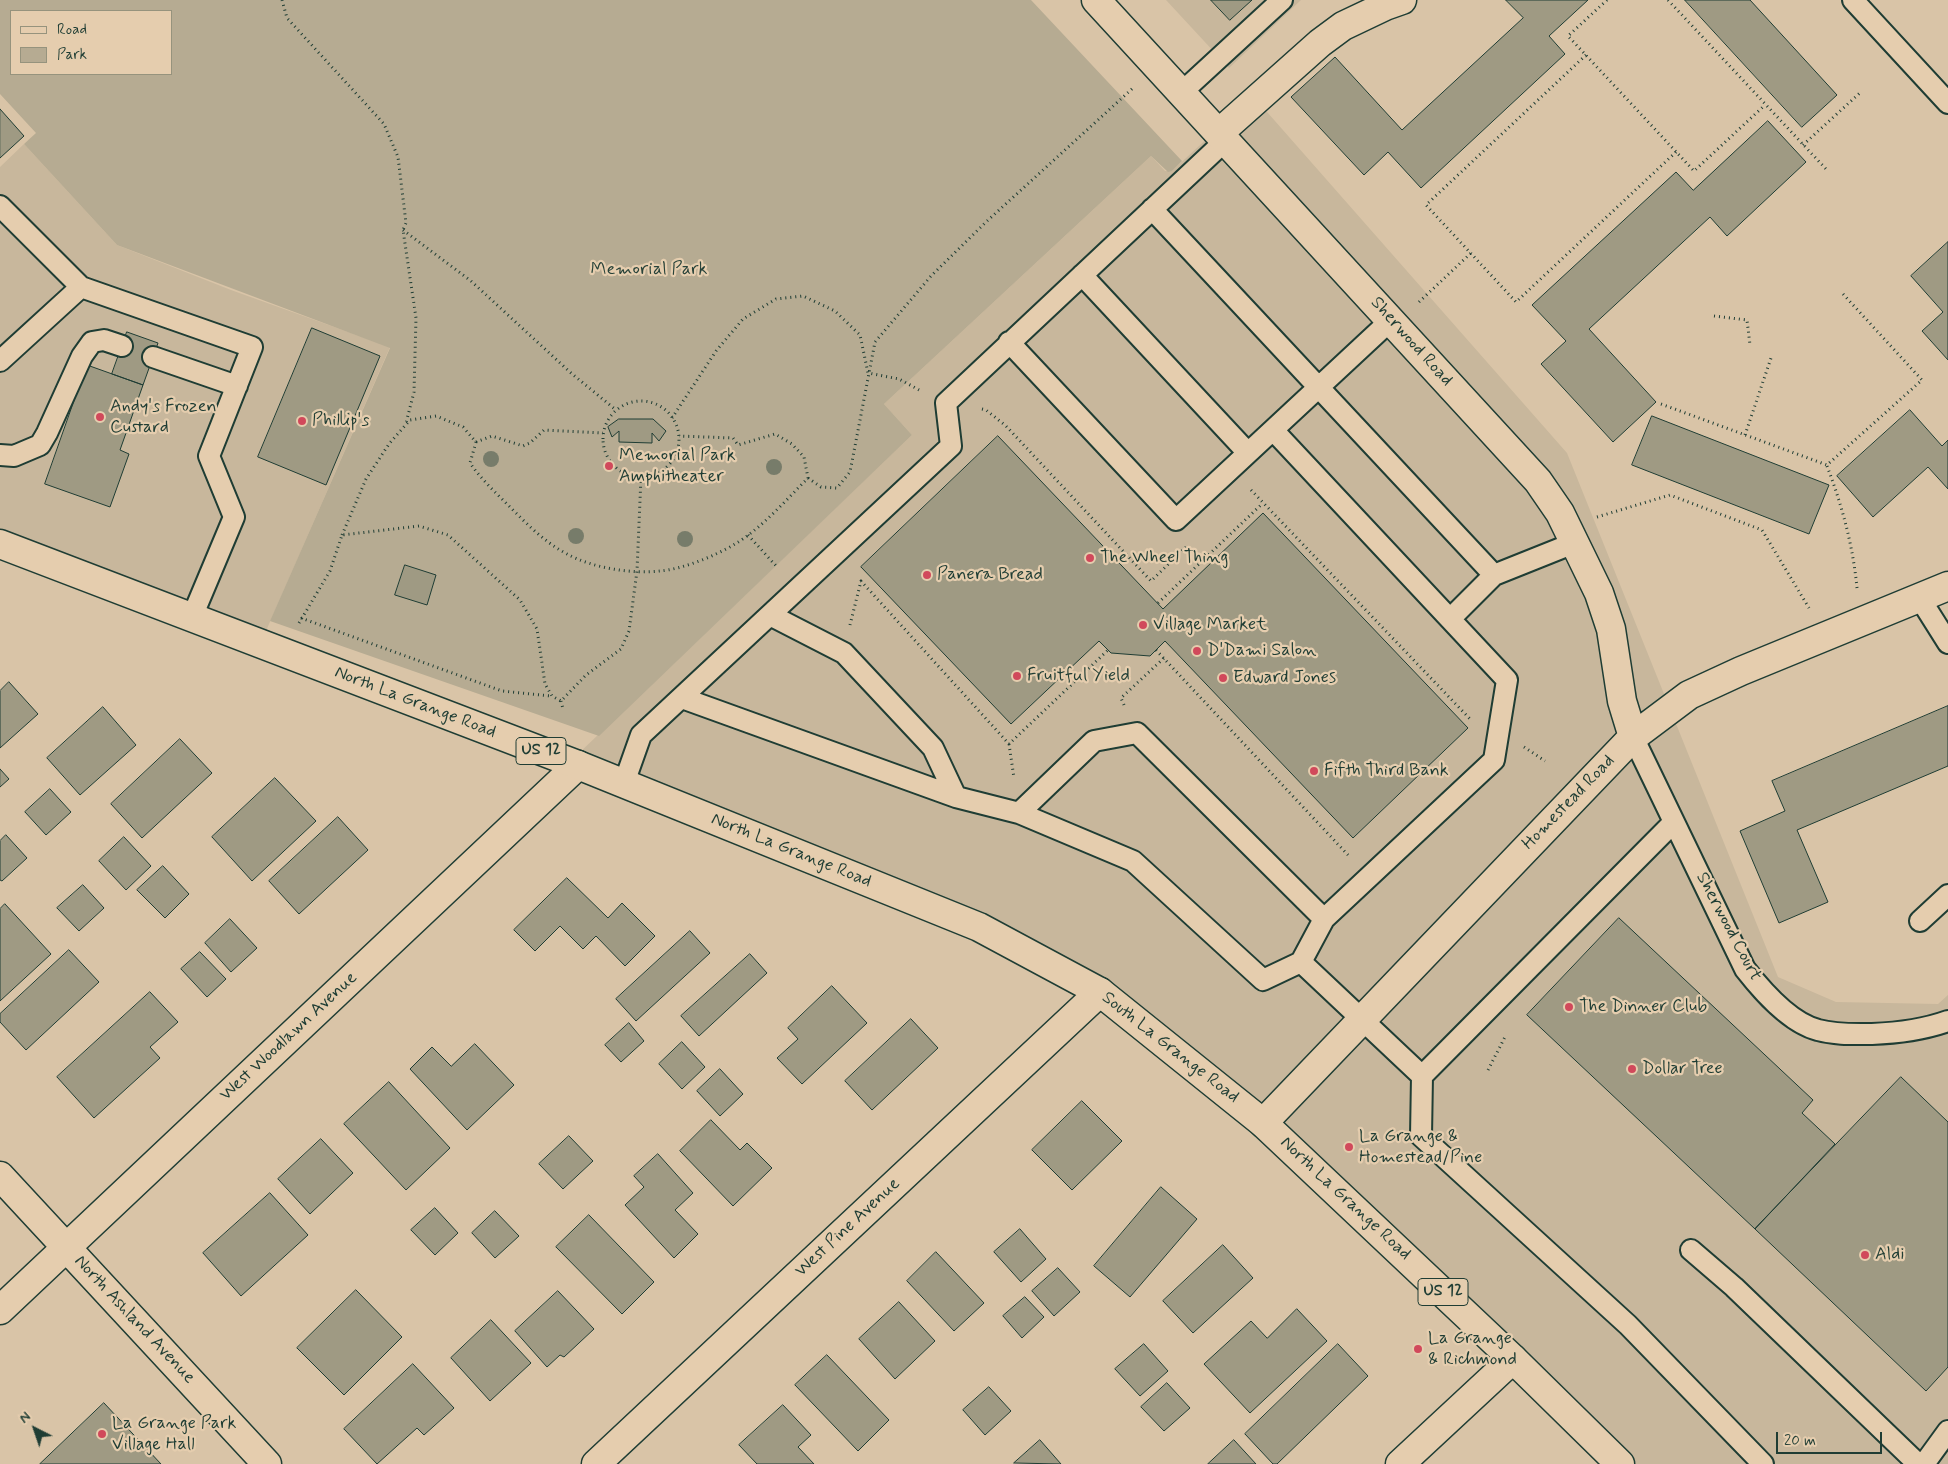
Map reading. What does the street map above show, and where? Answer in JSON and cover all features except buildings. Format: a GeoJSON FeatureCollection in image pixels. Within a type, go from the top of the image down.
{"type":"FeatureCollection","features":[{"type":"Feature","properties":{"kind":"street","name":"Sherwood Road"},"geometry":{"type":"LineString","coordinates":[[1096,0],[1538,481],[1560,514],[1599,593],[1611,629],[1622,701],[1633,737]]}},
{"type":"Feature","properties":{"kind":"street"},"geometry":{"type":"LineString","coordinates":[[1223,136],[1335,32],[1385,6],[1402,0]]}},
{"type":"Feature","properties":{"kind":"street","name":"North La Grange Road"},"geometry":{"type":"LineString","coordinates":[[0,544],[578,765],[979,926],[1073,977]]}},
{"type":"Feature","properties":{"kind":"street","name":"Homestead Road"},"geometry":{"type":"LineString","coordinates":[[1264,1123],[1633,737],[1689,696],[1741,671],[1948,586]]}},
{"type":"Feature","properties":{"kind":"street","name":"West Woodlawn Avenue"},"geometry":{"type":"LineString","coordinates":[[0,1310],[578,765]]}},
{"type":"Feature","properties":{"kind":"street","name":"South La Grange Road"},"geometry":{"type":"LineString","coordinates":[[1073,977],[1100,992],[1264,1123]]}},
{"type":"Feature","properties":{"kind":"street","name":"West Pine Avenue"},"geometry":{"type":"LineString","coordinates":[[596,1464],[1100,992]]}},
{"type":"Feature","properties":{"kind":"street","name":"North La Grange Road"},"geometry":{"type":"LineString","coordinates":[[1264,1123],[1513,1359],[1620,1464]]}},
{"type":"Feature","properties":{"kind":"street","name":"North Ashland Avenue"},"geometry":{"type":"LineString","coordinates":[[0,1176],[267,1464]]}},
{"type":"Feature","properties":{"kind":"street"},"geometry":{"type":"LineString","coordinates":[[1400,1464],[1513,1359]]}},
{"type":"Feature","properties":{"kind":"lane"},"geometry":{"type":"LineString","coordinates":[[1182,92],[1282,0]]}},
{"type":"Feature","properties":{"kind":"lane"},"geometry":{"type":"LineString","coordinates":[[1853,0],[1948,103]]}},
{"type":"Feature","properties":{"kind":"lane"},"geometry":{"type":"LineString","coordinates":[[624,783],[641,735],[951,446],[946,403],[1152,209],[1223,136]]}},
{"type":"Feature","properties":{"kind":"lane"},"geometry":{"type":"LineString","coordinates":[[0,206],[81,287],[252,347],[209,456],[234,517],[192,617]]}},
{"type":"Feature","properties":{"kind":"lane"},"geometry":{"type":"LineString","coordinates":[[1152,209],[1494,575]]}},
{"type":"Feature","properties":{"kind":"lane"},"geometry":{"type":"LineString","coordinates":[[1082,275],[1248,453]]}},
{"type":"Feature","properties":{"kind":"lane"},"geometry":{"type":"LineString","coordinates":[[0,361],[81,287]]}},
{"type":"Feature","properties":{"kind":"lane"},"geometry":{"type":"LineString","coordinates":[[1009,342],[1176,520],[1391,320]]}},
{"type":"Feature","properties":{"kind":"lane"},"geometry":{"type":"LineString","coordinates":[[0,455],[14,456],[40,445],[82,356],[92,342],[104,340],[122,346]]}},
{"type":"Feature","properties":{"kind":"lane"},"geometry":{"type":"LineString","coordinates":[[152,357],[237,386]]}},
{"type":"Feature","properties":{"kind":"lane"},"geometry":{"type":"LineString","coordinates":[[682,698],[956,796],[1019,813],[1133,861],[1263,980],[1301,962],[1324,919],[1494,760],[1507,680],[1273,430]]}},
{"type":"Feature","properties":{"kind":"lane"},"geometry":{"type":"LineString","coordinates":[[1450,619],[1494,575],[1574,543]]}},
{"type":"Feature","properties":{"kind":"lane"},"geometry":{"type":"LineString","coordinates":[[1919,597],[1948,643]]}},
{"type":"Feature","properties":{"kind":"lane"},"geometry":{"type":"LineString","coordinates":[[770,615],[844,653],[933,748],[956,796]]}},
{"type":"Feature","properties":{"kind":"lane"},"geometry":{"type":"LineString","coordinates":[[1019,813],[1094,741],[1137,733],[1324,919]]}},
{"type":"Feature","properties":{"kind":"lane","name":"Sherwood Court"},"geometry":{"type":"LineString","coordinates":[[1633,737],[1745,969],[1763,992],[1788,1015],[1817,1030],[1845,1034],[1897,1033],[1925,1029],[1948,1021]]}},
{"type":"Feature","properties":{"kind":"lane"},"geometry":{"type":"LineString","coordinates":[[1674,822],[1457,1043],[1422,1076],[1421,1136],[1628,1325],[1763,1464]]}},
{"type":"Feature","properties":{"kind":"lane"},"geometry":{"type":"LineString","coordinates":[[1920,921],[1948,895]]}},
{"type":"Feature","properties":{"kind":"lane"},"geometry":{"type":"LineString","coordinates":[[1301,962],[1422,1076]]}},
{"type":"Feature","properties":{"kind":"lane"},"geometry":{"type":"LineString","coordinates":[[1691,1250],[1734,1287],[1918,1464]]}},
{"type":"Feature","properties":{"kind":"lane"},"geometry":{"type":"LineString","coordinates":[[1924,1464],[1948,1431]]}},
{"type":"Feature","properties":{"kind":"path"},"geometry":{"type":"LineString","coordinates":[[282,0],[287,18],[384,124],[398,157],[406,223],[403,230],[416,318],[414,392],[405,425]]}},
{"type":"Feature","properties":{"kind":"path"},"geometry":{"type":"LineString","coordinates":[[1607,0],[1568,36],[1694,171],[1765,105]]}},
{"type":"Feature","properties":{"kind":"path"},"geometry":{"type":"LineString","coordinates":[[1668,0],[1826,169]]}},
{"type":"Feature","properties":{"kind":"path"},"geometry":{"type":"LineString","coordinates":[[1586,55],[1426,205],[1516,302],[1676,152]]}},
{"type":"Feature","properties":{"kind":"path"},"geometry":{"type":"LineString","coordinates":[[678,436],[733,438],[738,445],[775,434],[792,444],[804,457],[808,478],[820,487],[837,488],[850,472],[875,342],[931,276],[986,222],[1158,66]]}},
{"type":"Feature","properties":{"kind":"path"},"geometry":{"type":"LineString","coordinates":[[1803,145],[1862,91]]}},
{"type":"Feature","properties":{"kind":"path"},"geometry":{"type":"LineString","coordinates":[[403,230],[471,282],[570,373],[616,410]]}},
{"type":"Feature","properties":{"kind":"path"},"geometry":{"type":"LineString","coordinates":[[1419,302],[1471,253]]}},
{"type":"Feature","properties":{"kind":"path"},"geometry":{"type":"LineString","coordinates":[[1827,465],[1922,380],[1843,294]]}},
{"type":"Feature","properties":{"kind":"path"},"geometry":{"type":"LineString","coordinates":[[672,418],[716,351],[744,319],[776,299],[803,296],[835,311],[860,335],[868,372]]}},
{"type":"Feature","properties":{"kind":"path"},"geometry":{"type":"LineString","coordinates":[[1714,316],[1747,320],[1750,345]]}},
{"type":"Feature","properties":{"kind":"path"},"geometry":{"type":"LineString","coordinates":[[1745,435],[1771,358]]}},
{"type":"Feature","properties":{"kind":"path"},"geometry":{"type":"LineString","coordinates":[[868,372],[899,379],[946,403],[986,410],[1006,426],[1151,581],[1193,541]]}},
{"type":"Feature","properties":{"kind":"path"},"geometry":{"type":"LineString","coordinates":[[635,402],[645,402],[656,404],[672,418],[678,436],[678,447],[669,465],[651,476],[641,478],[623,473],[609,461],[603,443],[603,433],[610,417],[616,410],[635,402]]}},
{"type":"Feature","properties":{"kind":"path"},"geometry":{"type":"LineString","coordinates":[[1661,404],[1827,465]]}},
{"type":"Feature","properties":{"kind":"path"},"geometry":{"type":"LineString","coordinates":[[286,654],[301,618],[330,570],[342,535],[366,479],[405,425],[410,420],[436,416],[463,427],[476,442]]}},
{"type":"Feature","properties":{"kind":"path"},"geometry":{"type":"LineString","coordinates":[[476,442],[492,436],[523,446],[530,443],[544,430],[603,433]]}},
{"type":"Feature","properties":{"kind":"path"},"geometry":{"type":"LineString","coordinates":[[476,442],[470,463],[480,478],[527,525],[566,553],[585,562],[609,568],[636,571],[660,571],[685,565],[712,556],[735,544],[760,526],[808,478]]}},
{"type":"Feature","properties":{"kind":"path"},"geometry":{"type":"LineString","coordinates":[[1827,465],[1836,490],[1854,556],[1858,593]]}},
{"type":"Feature","properties":{"kind":"path"},"geometry":{"type":"LineString","coordinates":[[561,701],[586,676],[621,649],[628,631],[636,571],[641,478]]}},
{"type":"Feature","properties":{"kind":"path"},"geometry":{"type":"LineString","coordinates":[[1248,488],[1472,721],[1500,726]]}},
{"type":"Feature","properties":{"kind":"path"},"geometry":{"type":"LineString","coordinates":[[1596,517],[1670,494],[1762,530],[1812,613]]}},
{"type":"Feature","properties":{"kind":"path"},"geometry":{"type":"LineString","coordinates":[[1158,604],[1263,503]]}},
{"type":"Feature","properties":{"kind":"path"},"geometry":{"type":"LineString","coordinates":[[342,535],[419,526],[448,535],[520,600],[537,629],[545,684],[552,696]]}},
{"type":"Feature","properties":{"kind":"path"},"geometry":{"type":"LineString","coordinates":[[748,535],[778,568]]}},
{"type":"Feature","properties":{"kind":"path"},"geometry":{"type":"LineString","coordinates":[[844,653],[861,581],[1008,744],[1108,650]]}},
{"type":"Feature","properties":{"kind":"path"},"geometry":{"type":"LineString","coordinates":[[301,618],[502,692],[552,696],[561,701],[563,709]]}},
{"type":"Feature","properties":{"kind":"path"},"geometry":{"type":"LineString","coordinates":[[1156,650],[1349,855],[1343,860]]}},
{"type":"Feature","properties":{"kind":"path"},"geometry":{"type":"LineString","coordinates":[[1137,733],[1121,698],[1164,658]]}},
{"type":"Feature","properties":{"kind":"shaded area"},"geometry":{"type":"Polygon","coordinates":[[[1166,0],[1301,0],[1229,68],[1166,0]]]}},
{"type":"Feature","properties":{"kind":"shaded area"},"geometry":{"type":"Polygon","coordinates":[[[1253,96],[1567,453],[1778,977],[1836,1002],[1938,1004],[1948,995],[1948,1464],[1628,1464],[1105,986],[577,755],[912,435],[884,404],[1151,156],[1165,171],[1172,171],[1253,96]]]}},
{"type":"Feature","properties":{"kind":"shaded area"},"geometry":{"type":"Polygon","coordinates":[[[24,144],[117,245],[231,290],[390,347],[262,640],[0,538],[0,167],[24,144]]]}},
{"type":"Feature","properties":{"kind":"green space","name":"Memorial Park"},"geometry":{"type":"Polygon","coordinates":[[[0,0],[1031,0],[1182,161],[1172,171],[1168,172],[1151,156],[884,404],[912,435],[599,736],[270,621],[390,348],[117,245],[24,144],[36,133],[0,94],[0,0]]]}},
{"type":"Feature","properties":{"kind":"place","name":"Andy's Frozen Custard"},"geometry":{"type":"Point","coordinates":[100,417]}},
{"type":"Feature","properties":{"kind":"place","name":"Phillip's"},"geometry":{"type":"Point","coordinates":[302,421]}},
{"type":"Feature","properties":{"kind":"place","name":"Memorial Park Amphitheater"},"geometry":{"type":"Point","coordinates":[609,466]}},
{"type":"Feature","properties":{"kind":"place","name":"The Wheel Thing"},"geometry":{"type":"Point","coordinates":[1090,558]}},
{"type":"Feature","properties":{"kind":"place","name":"Panera Bread"},"geometry":{"type":"Point","coordinates":[927,575]}},
{"type":"Feature","properties":{"kind":"place","name":"Village Market"},"geometry":{"type":"Point","coordinates":[1143,625]}},
{"type":"Feature","properties":{"kind":"place","name":"D'Dami Salon"},"geometry":{"type":"Point","coordinates":[1197,651]}},
{"type":"Feature","properties":{"kind":"place","name":"Fruitful Yield"},"geometry":{"type":"Point","coordinates":[1017,676]}},
{"type":"Feature","properties":{"kind":"place","name":"Edward Jones"},"geometry":{"type":"Point","coordinates":[1223,678]}},
{"type":"Feature","properties":{"kind":"place","name":"Fifth Third Bank"},"geometry":{"type":"Point","coordinates":[1314,771]}},
{"type":"Feature","properties":{"kind":"place","name":"The Dinner Club"},"geometry":{"type":"Point","coordinates":[1569,1007]}},
{"type":"Feature","properties":{"kind":"place","name":"Dollar Tree"},"geometry":{"type":"Point","coordinates":[1632,1069]}},
{"type":"Feature","properties":{"kind":"place","name":"La Grange & Homestead/Pine"},"geometry":{"type":"Point","coordinates":[1349,1147]}},
{"type":"Feature","properties":{"kind":"place","name":"Aldi"},"geometry":{"type":"Point","coordinates":[1865,1255]}},
{"type":"Feature","properties":{"kind":"place","name":"La Grange & Richmond"},"geometry":{"type":"Point","coordinates":[1418,1349]}},
{"type":"Feature","properties":{"kind":"place","name":"La Grange Park Village Hall"},"geometry":{"type":"Point","coordinates":[102,1434]}}]}
